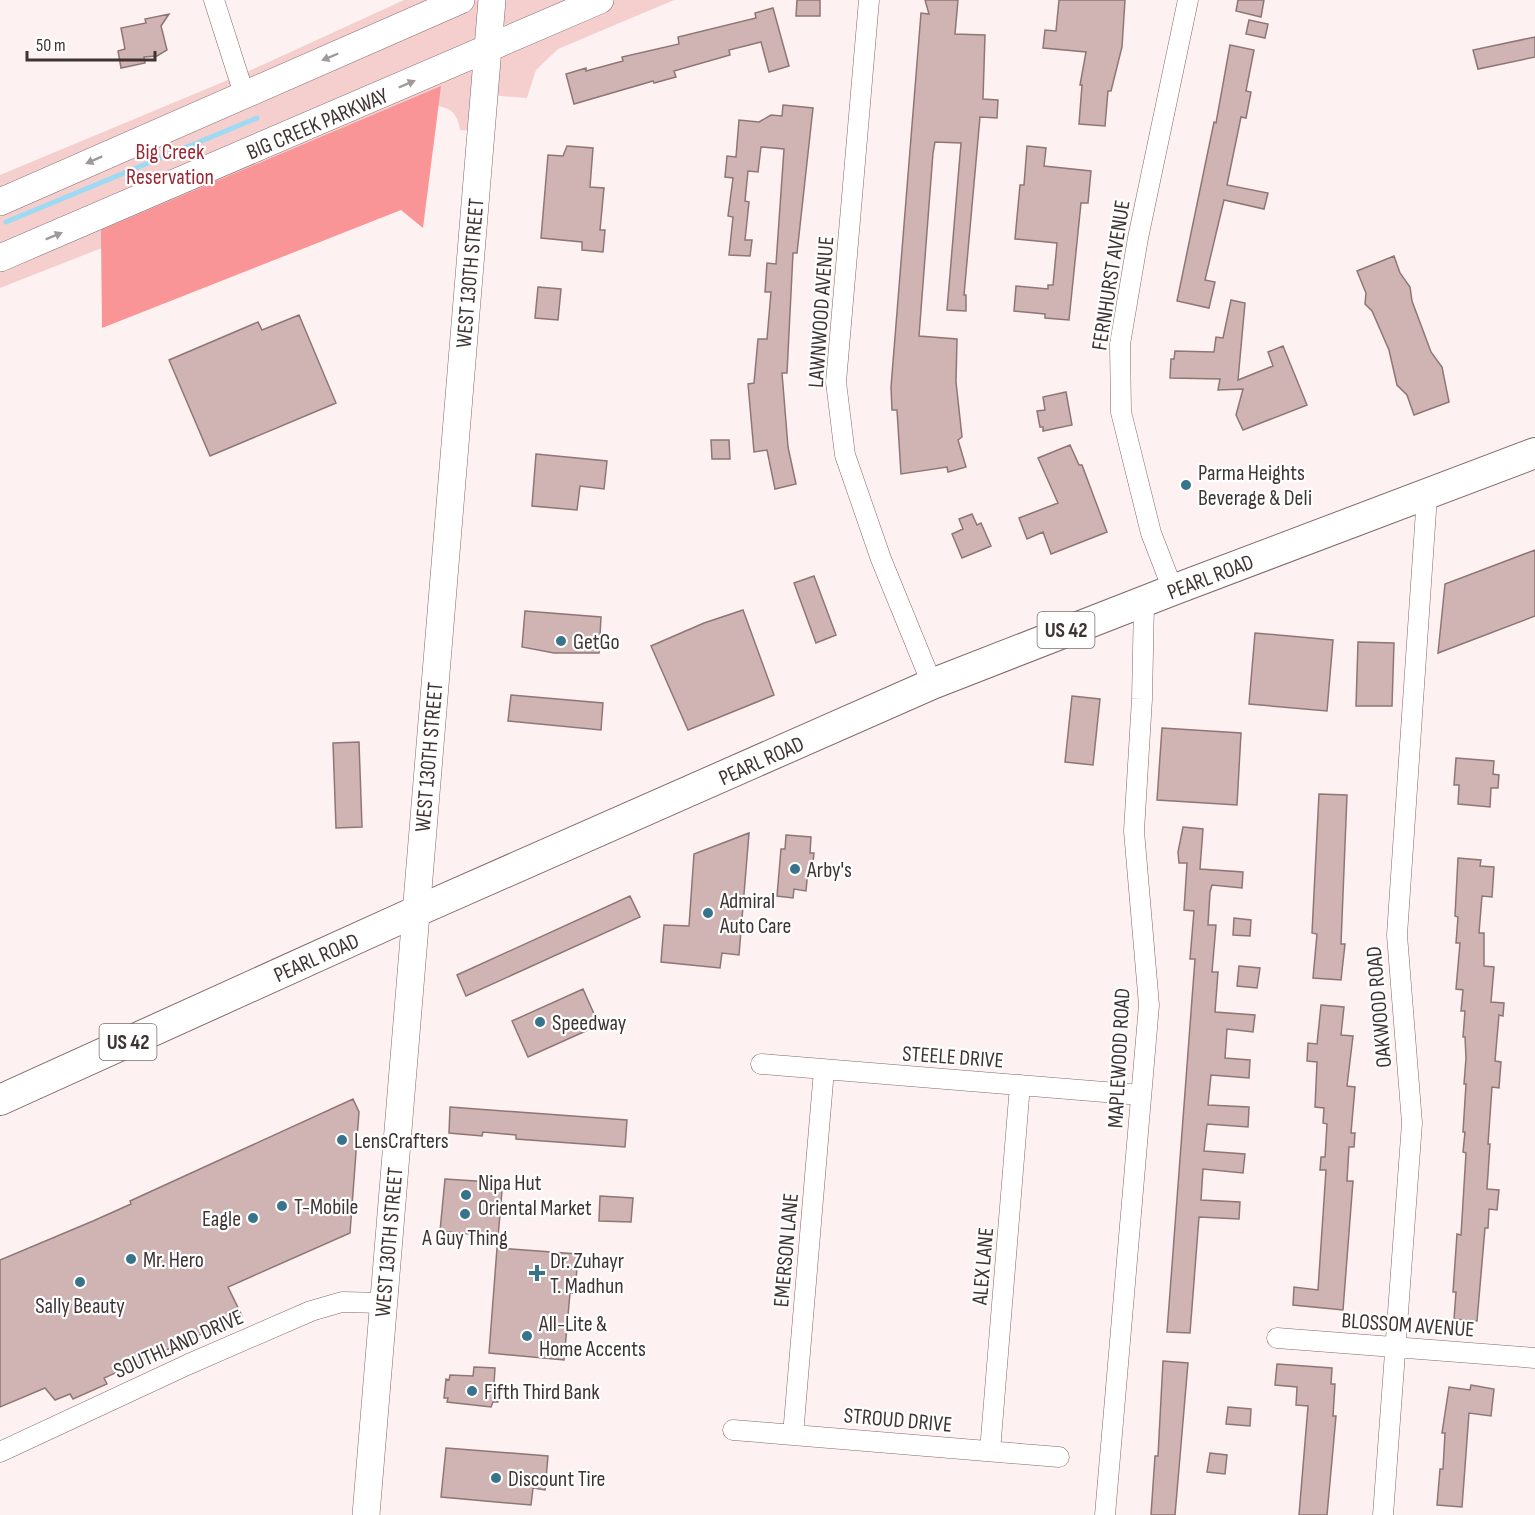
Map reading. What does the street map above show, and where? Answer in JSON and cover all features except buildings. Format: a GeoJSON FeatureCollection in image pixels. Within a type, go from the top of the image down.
{"type":"FeatureCollection","features":[{"type":"Feature","properties":{"kind":"main road"},"geometry":{"type":"LineString","coordinates":[[0,202],[461,0]]}},
{"type":"Feature","properties":{"kind":"main road","name":"WEST 130TH STREET"},"geometry":{"type":"LineString","coordinates":[[366,1515],[492,0]]}},
{"type":"Feature","properties":{"kind":"main road","name":"BIG CREEK PARKWAY"},"geometry":{"type":"LineString","coordinates":[[0,258],[600,0]]}},
{"type":"Feature","properties":{"kind":"main road","name":"PEARL ROAD"},"geometry":{"type":"LineString","coordinates":[[0,1100],[416,912],[932,684],[1079,625],[1144,603],[1535,453]]}},
{"type":"Feature","properties":{"kind":"street"},"geometry":{"type":"LineString","coordinates":[[214,0],[244,94]]}},
{"type":"Feature","properties":{"kind":"street","name":"LAWNWOOD AVENUE"},"geometry":{"type":"LineString","coordinates":[[869,0],[836,382],[845,455],[881,559],[932,684]]}},
{"type":"Feature","properties":{"kind":"street","name":"FERNHURST AVENUE"},"geometry":{"type":"LineString","coordinates":[[1173,590],[1151,534],[1121,412],[1120,344],[1188,0]]}},
{"type":"Feature","properties":{"kind":"street","name":"OAKWOOD ROAD"},"geometry":{"type":"LineString","coordinates":[[1383,1515],[1412,1123],[1396,935],[1427,496]]}},
{"type":"Feature","properties":{"kind":"street","name":"MAPLEWOOD ROAD"},"geometry":{"type":"LineString","coordinates":[[1106,1515],[1149,1005],[1134,831],[1142,699],[1144,603]]}},
{"type":"Feature","properties":{"kind":"street","name":"STEELE DRIVE"},"geometry":{"type":"LineString","coordinates":[[761,1064],[1141,1095]]}},
{"type":"Feature","properties":{"kind":"street","name":"EMERSON LANE"},"geometry":{"type":"LineString","coordinates":[[793,1435],[824,1070]]}},
{"type":"Feature","properties":{"kind":"street","name":"ALEX LANE"},"geometry":{"type":"LineString","coordinates":[[990,1451],[1020,1085]]}},
{"type":"Feature","properties":{"kind":"street","name":"SOUTHLAND DRIVE"},"geometry":{"type":"LineString","coordinates":[[0,1452],[189,1364],[311,1311],[342,1302],[383,1303]]}},
{"type":"Feature","properties":{"kind":"street","name":"BLOSSOM AVENUE"},"geometry":{"type":"LineString","coordinates":[[1277,1338],[1535,1358]]}},
{"type":"Feature","properties":{"kind":"street","name":"STROUD DRIVE"},"geometry":{"type":"LineString","coordinates":[[733,1430],[1059,1457]]}},
{"type":"Feature","properties":{"kind":"green space","name":"Big Creek Reservation"},"geometry":{"type":"Polygon","coordinates":[[[404,0],[674,0],[558,49],[536,70],[527,98],[488,95],[485,132],[460,130],[457,119],[451,111],[447,108],[430,106],[191,213],[0,288],[0,175],[247,72],[404,0]]]}},
{"type":"Feature","properties":{"kind":"shaded area"},"geometry":{"type":"Polygon","coordinates":[[[441,86],[423,228],[401,210],[102,328],[101,230],[441,86]]]}},
{"type":"Feature","properties":{"kind":"waterway"},"geometry":{"type":"LineString","coordinates":[[6,222],[257,118]]}},
{"type":"Feature","properties":{"kind":"place","name":"Parma Heights Beverage & Deli"},"geometry":{"type":"Point","coordinates":[1186,485]}},
{"type":"Feature","properties":{"kind":"place","name":"GetGo"},"geometry":{"type":"Point","coordinates":[561,641]}},
{"type":"Feature","properties":{"kind":"place","name":"Arby's"},"geometry":{"type":"Point","coordinates":[795,869]}},
{"type":"Feature","properties":{"kind":"place","name":"Admiral Auto Care"},"geometry":{"type":"Point","coordinates":[708,913]}},
{"type":"Feature","properties":{"kind":"place","name":"Speedway"},"geometry":{"type":"Point","coordinates":[540,1022]}},
{"type":"Feature","properties":{"kind":"place","name":"LensCrafters"},"geometry":{"type":"Point","coordinates":[342,1140]}},
{"type":"Feature","properties":{"kind":"place","name":"Nipa Hut Oriental Market"},"geometry":{"type":"Point","coordinates":[466,1195]}},
{"type":"Feature","properties":{"kind":"place","name":"T-Mobile"},"geometry":{"type":"Point","coordinates":[282,1206]}},
{"type":"Feature","properties":{"kind":"place","name":"A Guy Thing"},"geometry":{"type":"Point","coordinates":[465,1214]}},
{"type":"Feature","properties":{"kind":"place","name":"Eagle"},"geometry":{"type":"Point","coordinates":[253,1218]}},
{"type":"Feature","properties":{"kind":"place","name":"Mr. Hero"},"geometry":{"type":"Point","coordinates":[131,1259]}},
{"type":"Feature","properties":{"kind":"place","name":"Dr. Zuhayr T. Madhun"},"geometry":{"type":"Point","coordinates":[537,1273]}},
{"type":"Feature","properties":{"kind":"place","name":"Sally Beauty"},"geometry":{"type":"Point","coordinates":[80,1282]}},
{"type":"Feature","properties":{"kind":"place","name":"All-Lite & Home Accents"},"geometry":{"type":"Point","coordinates":[527,1336]}},
{"type":"Feature","properties":{"kind":"place","name":"Fifth Third Bank"},"geometry":{"type":"Point","coordinates":[472,1391]}},
{"type":"Feature","properties":{"kind":"place","name":"Discount Tire"},"geometry":{"type":"Point","coordinates":[496,1478]}}]}
